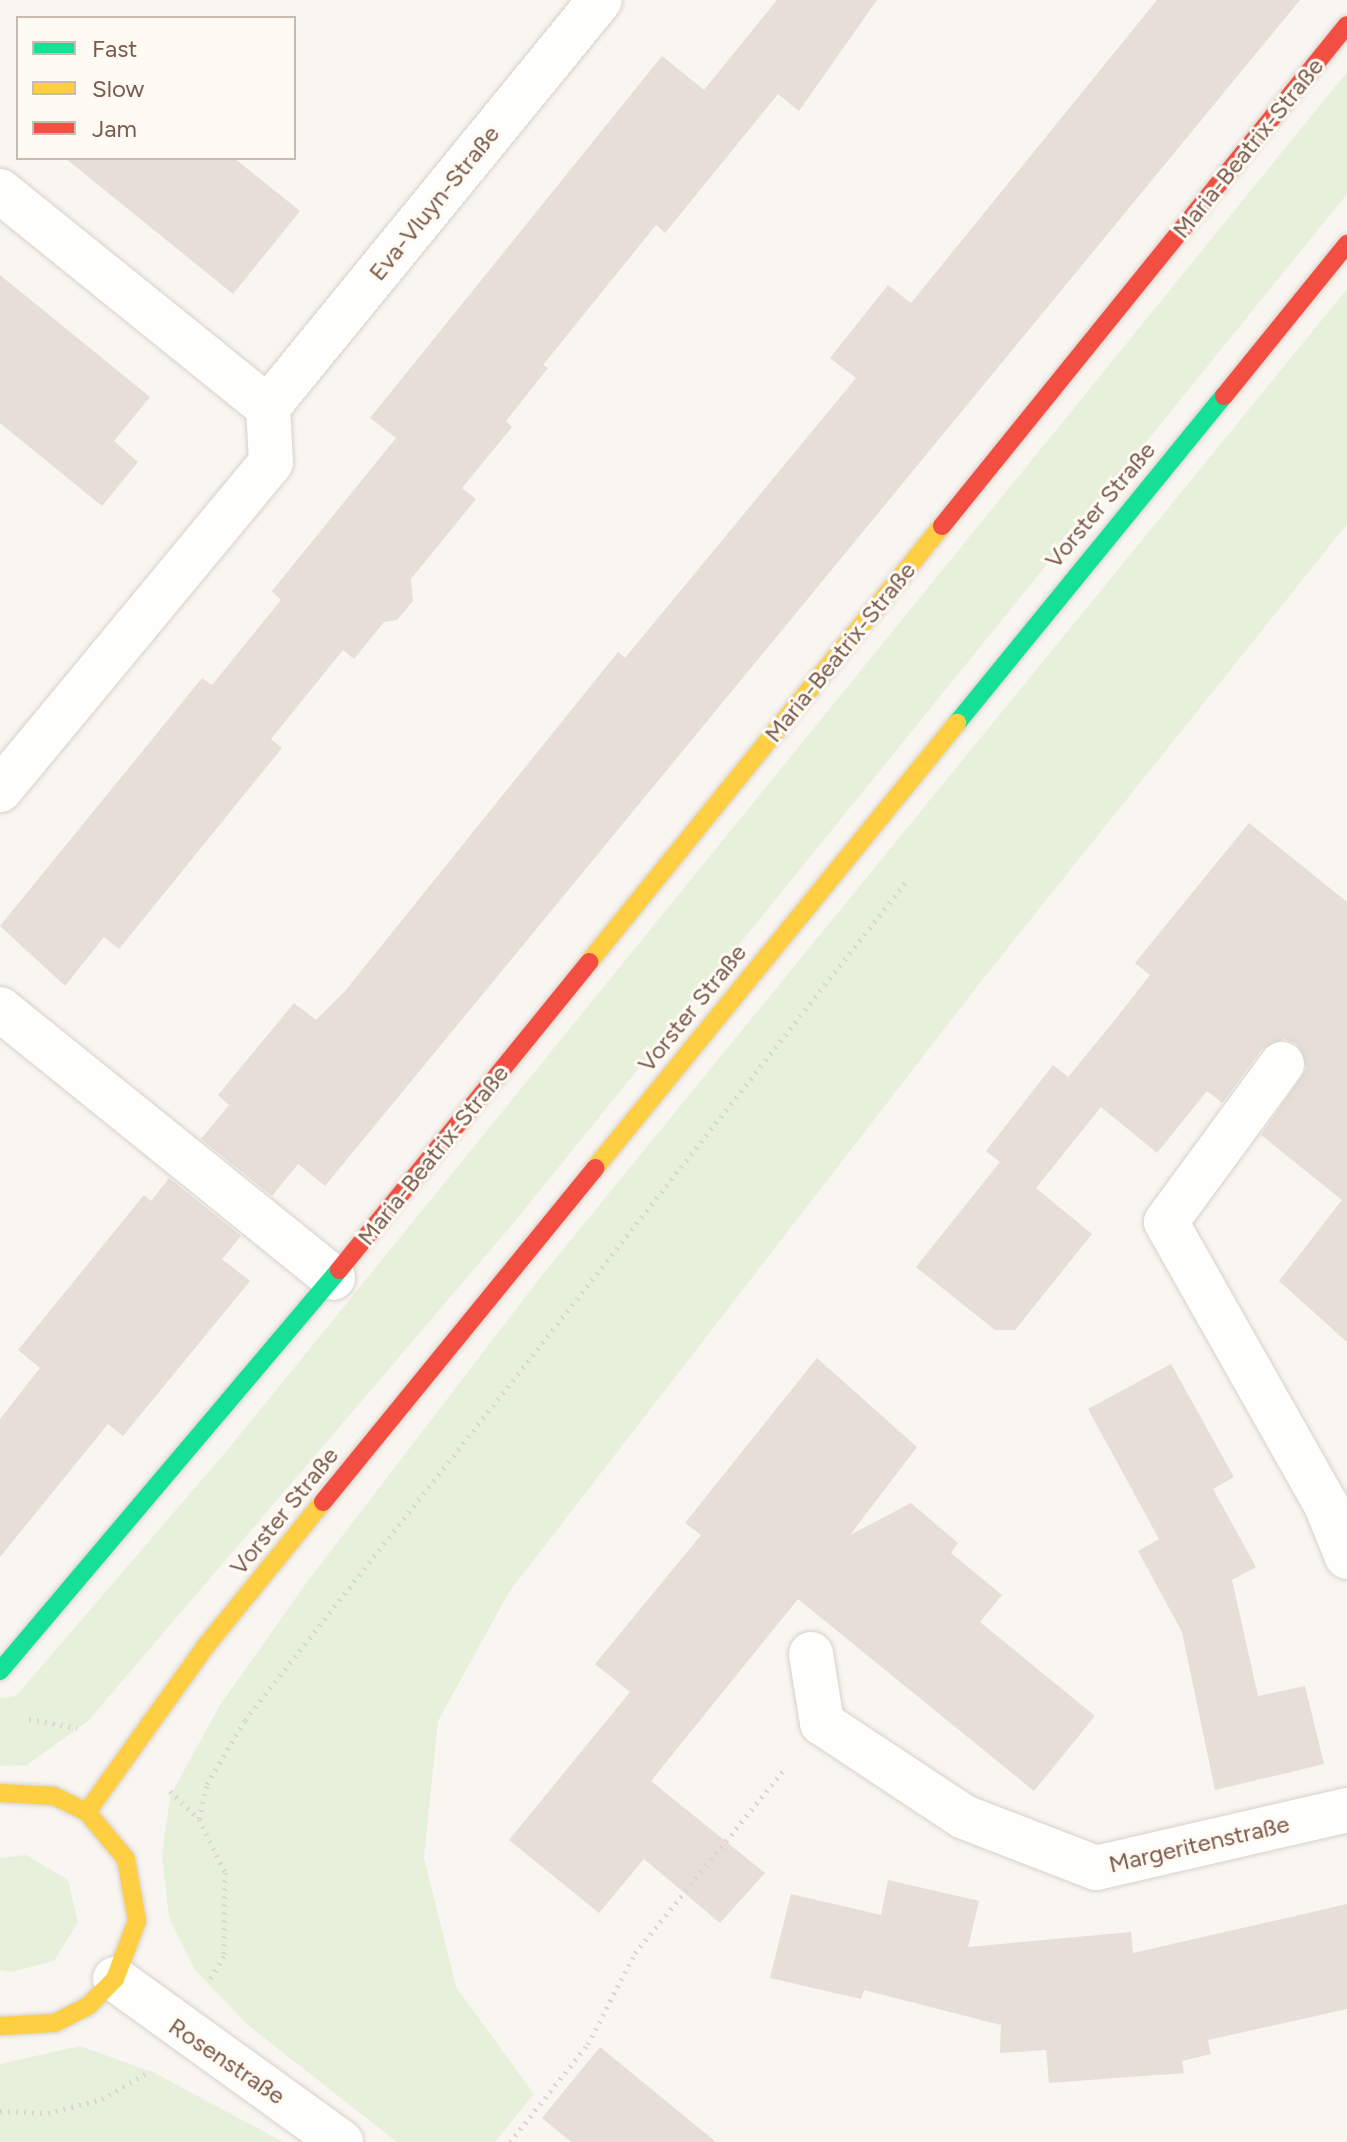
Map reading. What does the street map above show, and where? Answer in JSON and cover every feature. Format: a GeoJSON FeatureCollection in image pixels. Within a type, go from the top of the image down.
{"type":"FeatureCollection","features":[{"type":"Feature","properties":{"kind":"main road","name":"Maria-Beatrix-Straße"},"geometry":{"type":"LineString","coordinates":[[0,1671],[333,1278],[1347,25]]}},
{"type":"Feature","properties":{"kind":"main road","name":"Vorster Straße"},"geometry":{"type":"LineString","coordinates":[[87,1812],[205,1647],[1347,244]]}},
{"type":"Feature","properties":{"kind":"main road"},"geometry":{"type":"LineString","coordinates":[[0,1793],[54,1796],[87,1812],[126,1859],[136,1890],[137,1921],[115,1979],[88,2006],[54,2023],[0,2026]]}},
{"type":"Feature","properties":{"kind":"street","name":"Eva-Vluyn-Straße"},"geometry":{"type":"LineString","coordinates":[[268,407],[600,0]]}},
{"type":"Feature","properties":{"kind":"street"},"geometry":{"type":"LineString","coordinates":[[0,191],[268,407],[271,462],[0,790]]}},
{"type":"Feature","properties":{"kind":"street"},"geometry":{"type":"LineString","coordinates":[[0,1009],[333,1278]]}},
{"type":"Feature","properties":{"kind":"street"},"geometry":{"type":"LineString","coordinates":[[1282,1064],[1166,1222],[1326,1505],[1347,1557]]}},
{"type":"Feature","properties":{"kind":"street"},"geometry":{"type":"LineString","coordinates":[[811,1654],[822,1723]]}},
{"type":"Feature","properties":{"kind":"street","name":"Margeritenstraße"},"geometry":{"type":"LineString","coordinates":[[822,1723],[964,1817],[1096,1868],[1347,1810]]}},
{"type":"Feature","properties":{"kind":"street","name":"Rosenstraße"},"geometry":{"type":"LineString","coordinates":[[115,1979],[341,2142]]}},
{"type":"Feature","properties":{"kind":"path"},"geometry":{"type":"LineString","coordinates":[[199,1819],[207,1784],[245,1720],[815,998]]}},
{"type":"Feature","properties":{"kind":"path"},"geometry":{"type":"LineString","coordinates":[[510,2142],[588,2044],[635,1953],[822,1723]]}},
{"type":"Feature","properties":{"kind":"green space"},"geometry":{"type":"Polygon","coordinates":[[[1347,72],[1347,194],[511,1226],[89,1720],[27,1765],[0,1766],[0,1698],[16,1696],[229,1448],[1347,72]]]}},
{"type":"Feature","properties":{"kind":"green space"},"geometry":{"type":"Polygon","coordinates":[[[1347,289],[1347,524],[979,984],[509,1592],[438,1721],[424,1858],[456,1987],[534,2094],[495,2142],[397,2142],[249,2026],[196,1971],[169,1918],[162,1856],[170,1796],[220,1705],[307,1582],[543,1274],[1347,289]]]}},
{"type":"Feature","properties":{"kind":"green space"},"geometry":{"type":"Polygon","coordinates":[[[26,1855],[68,1880],[78,1922],[54,1961],[12,1972],[0,1970],[0,1858],[26,1855]]]}},
{"type":"Feature","properties":{"kind":"green space"},"geometry":{"type":"Polygon","coordinates":[[[80,2046],[155,2073],[283,2142],[0,2142],[0,2064],[80,2046]]]}},
{"type":"Feature","properties":{"kind":"building"},"geometry":{"type":"Polygon","coordinates":[[[777,0],[877,0],[799,111],[778,94],[665,233],[656,225],[543,365],[548,368],[506,421],[512,427],[462,488],[476,499],[411,579],[413,601],[397,620],[384,622],[354,659],[343,650],[271,739],[282,748],[119,949],[104,937],[65,986],[0,926],[202,678],[212,685],[281,600],[272,591],[396,438],[370,418],[662,56],[704,90],[777,0]]]}},
{"type":"Feature","properties":{"kind":"building"},"geometry":{"type":"Polygon","coordinates":[[[1157,0],[1300,0],[325,1186],[298,1164],[272,1196],[201,1139],[229,1105],[218,1095],[294,1003],[316,1020],[345,991],[618,652],[625,658],[856,378],[830,358],[888,285],[911,303],[1157,0]]]}},
{"type":"Feature","properties":{"kind":"building"},"geometry":{"type":"Polygon","coordinates":[[[67,160],[236,160],[300,211],[233,294],[67,160]]]}},
{"type":"Feature","properties":{"kind":"building"},"geometry":{"type":"Polygon","coordinates":[[[0,275],[150,397],[114,441],[138,462],[102,506],[0,423],[0,275]]]}},
{"type":"Feature","properties":{"kind":"building"},"geometry":{"type":"Polygon","coordinates":[[[1249,823],[1347,902],[1347,1342],[1279,1281],[1342,1200],[1261,1135],[1307,1068],[1297,1044],[1284,1039],[1262,1049],[1222,1103],[1207,1091],[1157,1153],[1101,1107],[1036,1188],[1092,1234],[1015,1330],[995,1330],[916,1267],[1000,1162],[986,1151],[1053,1065],[1068,1077],[1110,1026],[1150,975],[1135,963],[1249,823]]]}},
{"type":"Feature","properties":{"kind":"building"},"geometry":{"type":"Polygon","coordinates":[[[169,1178],[241,1236],[222,1259],[250,1281],[123,1436],[108,1424],[0,1557],[0,1419],[40,1368],[18,1350],[144,1195],[151,1201],[169,1178]]]}},
{"type":"Feature","properties":{"kind":"building"},"geometry":{"type":"Polygon","coordinates":[[[817,1358],[917,1447],[850,1535],[911,1503],[958,1543],[951,1553],[1002,1595],[980,1622],[1095,1716],[1034,1791],[798,1599],[651,1781],[765,1873],[720,1923],[644,1859],[599,1913],[509,1840],[630,1692],[595,1664],[701,1535],[685,1523],[817,1358]]]}},
{"type":"Feature","properties":{"kind":"building"},"geometry":{"type":"Polygon","coordinates":[[[1171,1364],[1234,1477],[1213,1489],[1256,1567],[1232,1580],[1258,1696],[1305,1686],[1324,1764],[1215,1790],[1182,1632],[1138,1551],[1159,1539],[1088,1409],[1171,1364]]]}},
{"type":"Feature","properties":{"kind":"building"},"geometry":{"type":"Polygon","coordinates":[[[888,1880],[979,1901],[968,1947],[1131,1932],[1133,1953],[1347,1904],[1347,2009],[1208,2040],[1211,2054],[1182,2061],[1184,2073],[1049,2083],[1046,2050],[1000,2053],[1001,2025],[864,1990],[861,1999],[770,1978],[791,1894],[881,1915],[888,1880]]]}},
{"type":"Feature","properties":{"kind":"building"},"geometry":{"type":"Polygon","coordinates":[[[600,2047],[716,2142],[571,2142],[542,2118],[600,2047]]]}},
{"type":"Feature","properties":{"kind":"traffic: fast"},"geometry":{"type":"LineString","coordinates":[[957,723],[1224,396]]}},
{"type":"Feature","properties":{"kind":"traffic: fast"},"geometry":{"type":"LineString","coordinates":[[0,1671],[339,1270]]}},
{"type":"Feature","properties":{"kind":"traffic: slow"},"geometry":{"type":"LineString","coordinates":[[589,962],[942,526]]}},
{"type":"Feature","properties":{"kind":"traffic: slow"},"geometry":{"type":"LineString","coordinates":[[595,1168],[957,723]]}},
{"type":"Feature","properties":{"kind":"traffic: slow"},"geometry":{"type":"LineString","coordinates":[[87,1812],[205,1647],[323,1502]]}},
{"type":"Feature","properties":{"kind":"traffic: slow"},"geometry":{"type":"LineString","coordinates":[[0,1793],[54,1796],[87,1812],[126,1859],[137,1921],[115,1979],[88,2006],[54,2023],[0,2026]]}},
{"type":"Feature","properties":{"kind":"traffic: jam"},"geometry":{"type":"LineString","coordinates":[[942,526],[1347,25]]}},
{"type":"Feature","properties":{"kind":"traffic: jam"},"geometry":{"type":"LineString","coordinates":[[1224,396],[1347,244]]}},
{"type":"Feature","properties":{"kind":"traffic: jam"},"geometry":{"type":"LineString","coordinates":[[339,1270],[589,962]]}},
{"type":"Feature","properties":{"kind":"traffic: jam"},"geometry":{"type":"LineString","coordinates":[[323,1502],[595,1168]]}}]}
